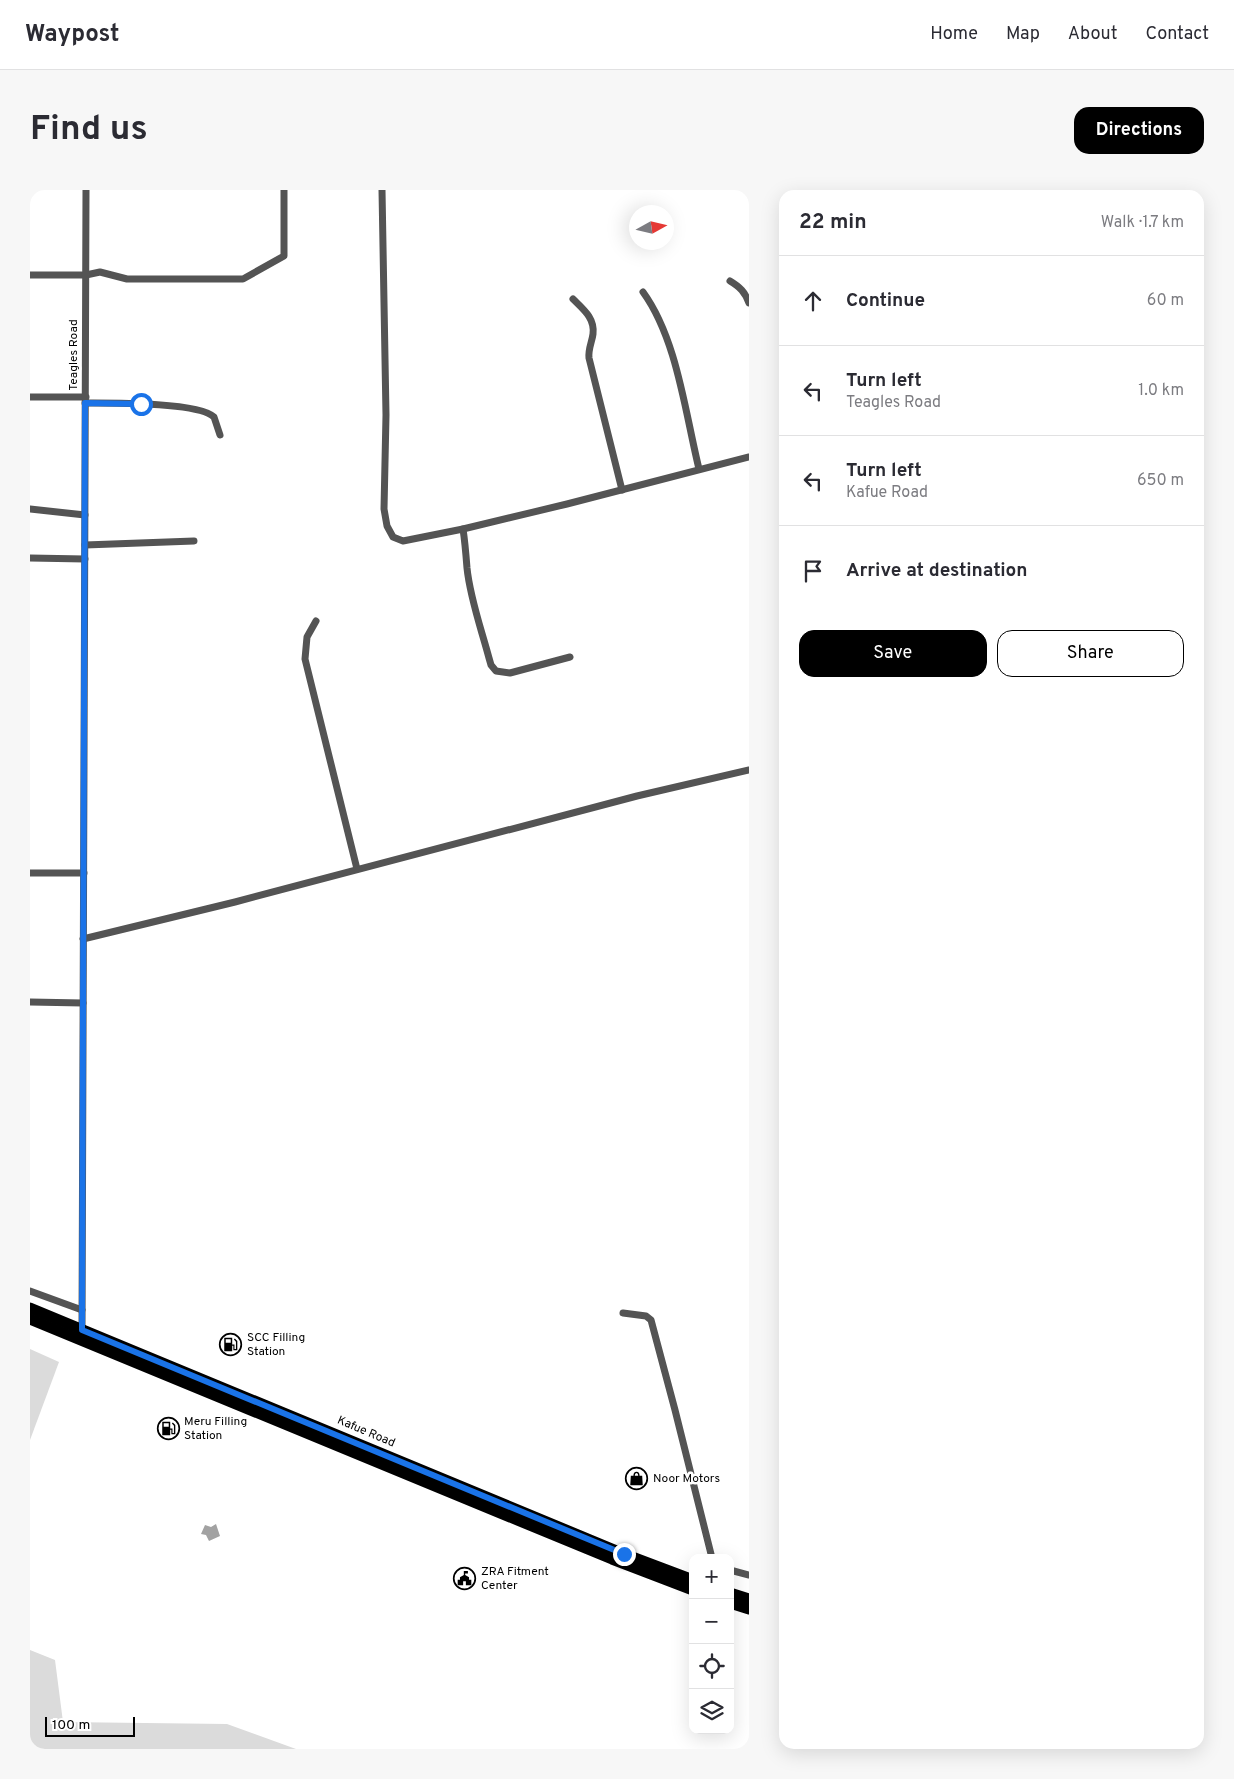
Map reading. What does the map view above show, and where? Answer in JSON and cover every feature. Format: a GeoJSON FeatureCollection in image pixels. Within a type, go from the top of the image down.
{"type":"FeatureCollection","features":[{"type":"Feature","properties":{"kind":"main road","name":"Kafue Road"},"geometry":{"type":"LineString","coordinates":[[30,1308],[624,1554],[689,1578]]}},
{"type":"Feature","properties":{"kind":"main road","name":"Kafue Road"},"geometry":{"type":"LineString","coordinates":[[30,1319],[612,1559],[689,1588]]}},
{"type":"Feature","properties":{"kind":"main road"},"geometry":{"type":"LineString","coordinates":[[734,1595],[749,1599]]}},
{"type":"Feature","properties":{"kind":"main road"},"geometry":{"type":"LineString","coordinates":[[734,1604],[749,1609]]}},
{"type":"Feature","properties":{"kind":"street","name":"Teagles Road"},"geometry":{"type":"LineString","coordinates":[[82,1330],[86,190]]}},
{"type":"Feature","properties":{"kind":"street"},"geometry":{"type":"LineString","coordinates":[[30,275],[86,275],[100,272],[127,279],[244,279],[284,256],[284,190]]}},
{"type":"Feature","properties":{"kind":"street"},"geometry":{"type":"LineString","coordinates":[[382,190],[386,415],[384,509],[387,526],[393,537],[403,541],[463,529],[749,457]]}},
{"type":"Feature","properties":{"kind":"street"},"geometry":{"type":"LineString","coordinates":[[730,281],[739,286],[745,293],[749,303]]}},
{"type":"Feature","properties":{"kind":"street"},"geometry":{"type":"LineString","coordinates":[[643,292],[658,314],[675,367],[700,469]]}},
{"type":"Feature","properties":{"kind":"street"},"geometry":{"type":"LineString","coordinates":[[573,300],[587,313],[593,325],[593,334],[588,351],[589,358],[622,490]]}},
{"type":"Feature","properties":{"kind":"street"},"geometry":{"type":"LineString","coordinates":[[30,397],[178,407],[205,412],[214,417],[220,435]]}},
{"type":"Feature","properties":{"kind":"street"},"geometry":{"type":"LineString","coordinates":[[30,510],[85,515]]}},
{"type":"Feature","properties":{"kind":"street"},"geometry":{"type":"LineString","coordinates":[[463,529],[467,551],[467,568],[491,665],[496,670],[510,673],[570,657]]}},
{"type":"Feature","properties":{"kind":"street"},"geometry":{"type":"LineString","coordinates":[[85,546],[194,541]]}},
{"type":"Feature","properties":{"kind":"street"},"geometry":{"type":"LineString","coordinates":[[30,558],[85,559]]}},
{"type":"Feature","properties":{"kind":"street"},"geometry":{"type":"LineString","coordinates":[[316,621],[308,636],[305,647],[305,659],[357,869]]}},
{"type":"Feature","properties":{"kind":"street"},"geometry":{"type":"LineString","coordinates":[[83,939],[235,902],[637,796],[749,770]]}},
{"type":"Feature","properties":{"kind":"street"},"geometry":{"type":"LineString","coordinates":[[30,873],[84,873]]}},
{"type":"Feature","properties":{"kind":"street"},"geometry":{"type":"LineString","coordinates":[[30,1002],[83,1003]]}},
{"type":"Feature","properties":{"kind":"street"},"geometry":{"type":"LineString","coordinates":[[30,1291],[82,1310]]}},
{"type":"Feature","properties":{"kind":"street"},"geometry":{"type":"LineString","coordinates":[[623,1313],[646,1316],[651,1320],[711,1554]]}},
{"type":"Feature","properties":{"kind":"street"},"geometry":{"type":"LineString","coordinates":[[734,1571],[749,1575]]}},
{"type":"Feature","properties":{"kind":"shaded area"},"geometry":{"type":"Polygon","coordinates":[[[30,1349],[59,1362],[30,1440],[30,1349]]]}},
{"type":"Feature","properties":{"kind":"shaded area"},"geometry":{"type":"Polygon","coordinates":[[[216,1524],[220,1536],[209,1541],[206,1535],[201,1534],[205,1525],[211,1527],[216,1524]]]}},
{"type":"Feature","properties":{"kind":"shaded area"},"geometry":{"type":"Polygon","coordinates":[[[30,1650],[55,1660],[63,1722],[227,1724],[296,1749],[30,1749],[30,1650]]]}},
{"type":"Feature","properties":{"kind":"place","name":"SCC Filling Station"},"geometry":{"type":"Point","coordinates":[231,1345]}},
{"type":"Feature","properties":{"kind":"place","name":"Meru Filling Station"},"geometry":{"type":"Point","coordinates":[168,1429]}},
{"type":"Feature","properties":{"kind":"place","name":"Noor Motors"},"geometry":{"type":"Point","coordinates":[637,1479]}},
{"type":"Feature","properties":{"kind":"place","name":"ZRA Fitment Center"},"geometry":{"type":"Point","coordinates":[465,1579]}},
{"type":"Feature","properties":{"kind":"route"},"geometry":{"type":"LineString","coordinates":[[141,404],[85,403],[82,1330],[624,1554]]}}]}
